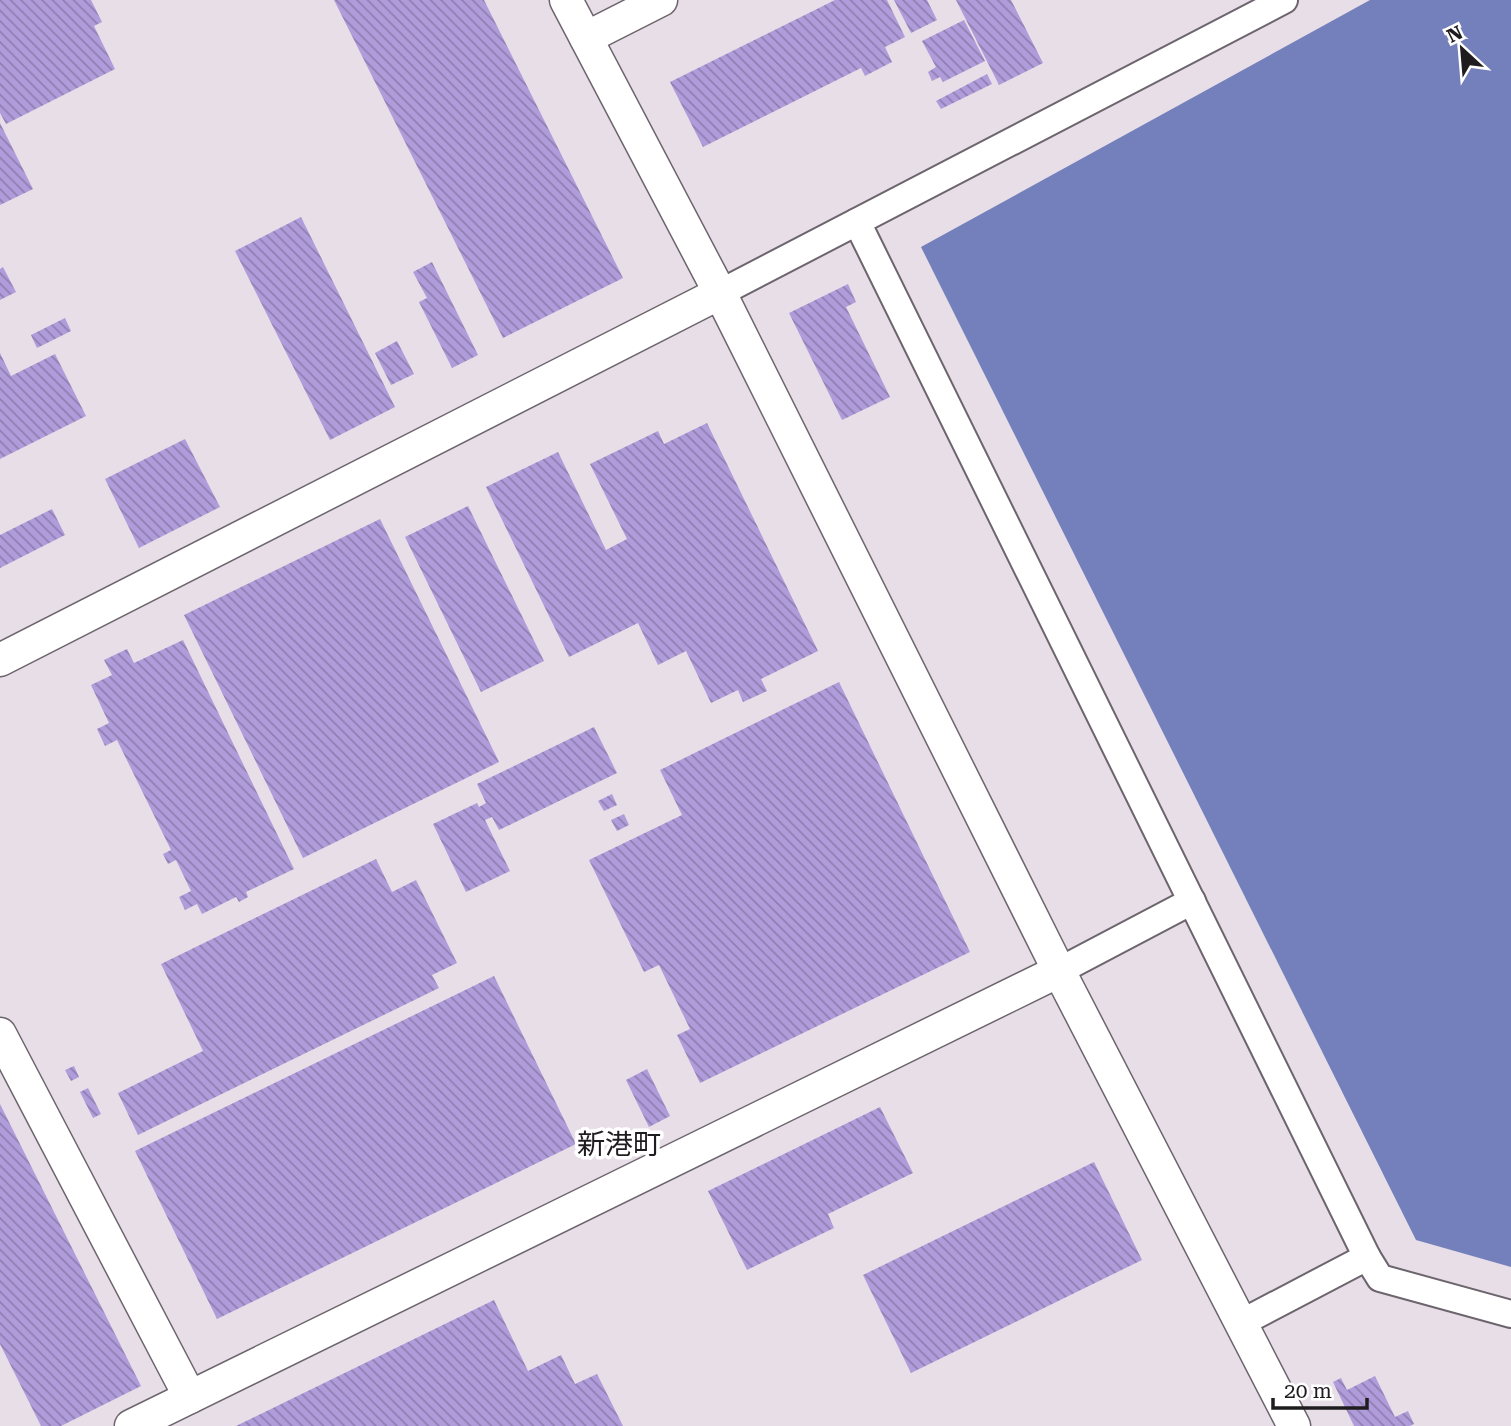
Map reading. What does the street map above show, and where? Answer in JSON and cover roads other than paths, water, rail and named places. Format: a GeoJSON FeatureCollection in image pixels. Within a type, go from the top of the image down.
{"type":"FeatureCollection","features":[{"type":"Feature","properties":{"kind":"street"},"geometry":{"type":"LineString","coordinates":[[566,0],[720,293],[1059,971],[1294,1426]]}},
{"type":"Feature","properties":{"kind":"street"},"geometry":{"type":"LineString","coordinates":[[586,38],[661,0]]}},
{"type":"Feature","properties":{"kind":"street"},"geometry":{"type":"LineString","coordinates":[[0,660],[720,293],[1272,3]]}},
{"type":"Feature","properties":{"kind":"street"},"geometry":{"type":"LineString","coordinates":[[857,222],[1367,1257],[1380,1278],[1511,1314]]}},
{"type":"Feature","properties":{"kind":"street"},"geometry":{"type":"LineString","coordinates":[[131,1426],[1059,971],[1192,901]]}},
{"type":"Feature","properties":{"kind":"street"},"geometry":{"type":"LineString","coordinates":[[0,1034],[190,1397]]}},
{"type":"Feature","properties":{"kind":"street"},"geometry":{"type":"LineString","coordinates":[[1241,1323],[1367,1257]]}},
{"type":"Feature","properties":{"kind":"water"},"geometry":{"type":"Polygon","coordinates":[[[1370,0],[1511,0],[1511,1267],[1416,1240],[921,247],[1370,0]]]}},
{"type":"Feature","properties":{"kind":"district","name":"新港町"},"geometry":{"type":"Point","coordinates":[619,1144]}}]}
